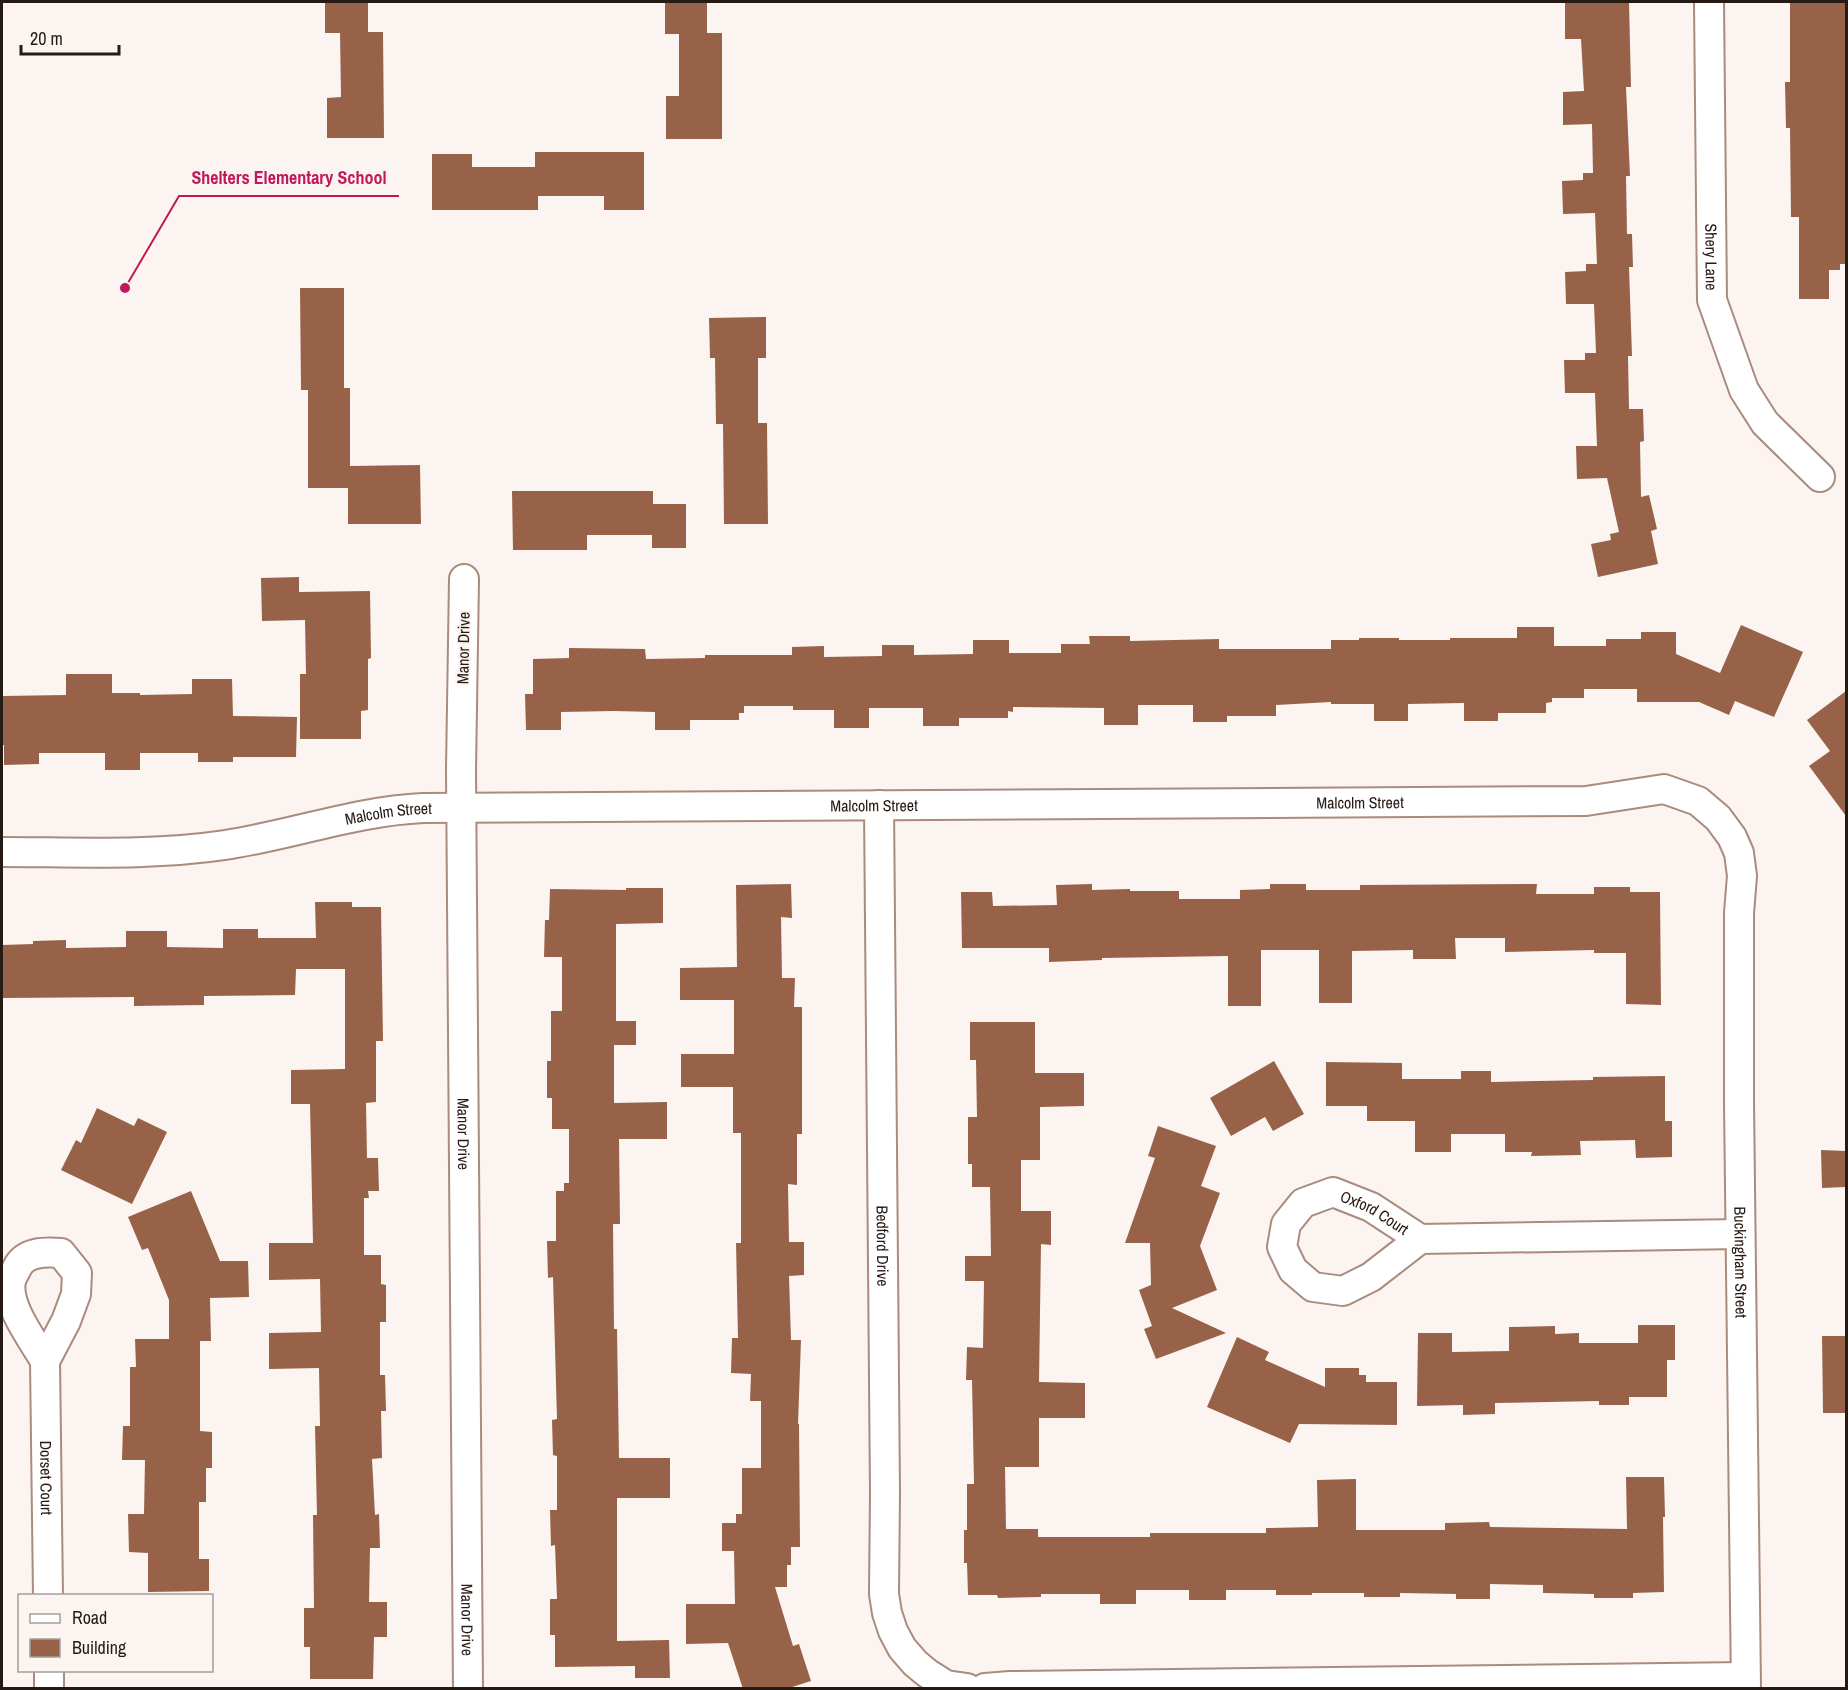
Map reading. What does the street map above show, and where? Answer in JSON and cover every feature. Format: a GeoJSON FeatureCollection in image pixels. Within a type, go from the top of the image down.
{"type":"FeatureCollection","features":[{"type":"Feature","properties":{"kind":"street","name":"Shery Lane"},"geometry":{"type":"LineString","coordinates":[[1710,2],[1712,300],[1744,390],[1765,423],[1820,477]]}},
{"type":"Feature","properties":{"kind":"street","name":"Manor Drive"},"geometry":{"type":"LineString","coordinates":[[464,579],[462,807],[468,1689]]}},
{"type":"Feature","properties":{"kind":"street","name":"Malcolm Street"},"geometry":{"type":"LineString","coordinates":[[2,852],[169,851],[227,845],[356,817],[405,809],[1586,801],[1664,789],[1698,801],[1718,818],[1732,837]]}},
{"type":"Feature","properties":{"kind":"street","name":"Bedford Drive"},"geometry":{"type":"LineString","coordinates":[[879,806],[884,1594],[893,1631],[902,1648],[915,1663],[946,1685],[967,1689]]}},
{"type":"Feature","properties":{"kind":"street","name":"Buckingham Street"},"geometry":{"type":"LineString","coordinates":[[1732,837],[1739,853],[1742,876],[1738,914],[1745,1683]]}},
{"type":"Feature","properties":{"kind":"street","name":"Oxford Court"},"geometry":{"type":"LineString","coordinates":[[1420,1239],[1740,1234]]}},
{"type":"Feature","properties":{"kind":"street","name":"Dorset Court"},"geometry":{"type":"LineString","coordinates":[[45,1361],[48,1594]]}},
{"type":"Feature","properties":{"kind":"street"},"geometry":{"type":"LineString","coordinates":[[49,1672],[49,1689]]}},
{"type":"Feature","properties":{"kind":"street"},"geometry":{"type":"LineString","coordinates":[[986,1689],[1022,1686],[1745,1683]]}},
{"type":"Feature","properties":{"kind":"building"},"geometry":{"type":"Polygon","coordinates":[[[325,2],[368,2],[368,32],[383,32],[384,138],[327,138],[327,98],[341,97],[340,33],[325,33],[325,2]]]}},
{"type":"Feature","properties":{"kind":"building"},"geometry":{"type":"Polygon","coordinates":[[[665,2],[707,2],[707,33],[722,33],[722,139],[666,139],[666,96],[679,96],[679,34],[665,34],[665,2]]]}},
{"type":"Feature","properties":{"kind":"building"},"geometry":{"type":"Polygon","coordinates":[[[1565,2],[1629,2],[1631,87],[1626,87],[1630,176],[1626,176],[1627,234],[1632,234],[1633,267],[1629,267],[1632,356],[1628,356],[1629,409],[1643,409],[1644,441],[1640,442],[1641,497],[1649,495],[1657,529],[1651,531],[1658,564],[1598,577],[1591,544],[1611,540],[1610,534],[1619,532],[1607,478],[1577,479],[1576,446],[1597,446],[1595,393],[1565,393],[1564,360],[1585,360],[1585,353],[1596,353],[1594,304],[1566,304],[1565,272],[1586,271],[1586,264],[1597,264],[1595,213],[1563,214],[1562,181],[1583,180],[1583,173],[1593,173],[1592,124],[1563,125],[1563,92],[1584,91],[1581,39],[1565,39],[1565,2]]]}},
{"type":"Feature","properties":{"kind":"building"},"geometry":{"type":"Polygon","coordinates":[[[1790,2],[1846,2],[1846,264],[1840,264],[1840,270],[1829,270],[1829,299],[1799,299],[1799,217],[1791,217],[1790,128],[1786,128],[1785,82],[1790,82],[1790,2]]]}},
{"type":"Feature","properties":{"kind":"building"},"geometry":{"type":"Polygon","coordinates":[[[535,152],[644,152],[644,210],[604,210],[604,196],[538,196],[538,210],[432,210],[432,154],[472,154],[472,167],[535,167],[535,152]]]}},
{"type":"Feature","properties":{"kind":"building"},"geometry":{"type":"Polygon","coordinates":[[[300,288],[344,288],[344,388],[350,388],[350,466],[420,465],[421,524],[348,524],[348,488],[308,488],[308,390],[301,390],[300,288]]]}},
{"type":"Feature","properties":{"kind":"building"},"geometry":{"type":"Polygon","coordinates":[[[766,317],[766,358],[758,358],[758,423],[767,423],[768,524],[724,524],[723,424],[716,424],[715,358],[710,358],[709,318],[766,317]]]}},
{"type":"Feature","properties":{"kind":"building"},"geometry":{"type":"Polygon","coordinates":[[[512,491],[653,491],[653,504],[686,504],[686,548],[652,548],[652,535],[587,535],[587,550],[513,550],[512,491]]]}},
{"type":"Feature","properties":{"kind":"building"},"geometry":{"type":"Polygon","coordinates":[[[299,577],[299,592],[370,591],[371,658],[368,659],[368,710],[361,711],[361,739],[300,739],[300,674],[306,674],[305,620],[262,621],[261,578],[299,577]]]}},
{"type":"Feature","properties":{"kind":"building"},"geometry":{"type":"Polygon","coordinates":[[[1741,625],[1803,652],[1774,717],[1735,701],[1729,715],[1699,702],[1637,702],[1637,689],[1584,689],[1584,698],[1552,698],[1552,702],[1546,703],[1546,713],[1498,713],[1498,721],[1464,721],[1464,703],[1408,704],[1408,721],[1374,721],[1374,704],[1331,704],[1331,702],[1276,705],[1276,716],[1227,716],[1227,722],[1193,722],[1193,705],[1138,705],[1138,725],[1104,725],[1104,708],[1013,707],[1013,712],[1008,711],[1008,718],[959,718],[959,726],[923,726],[923,708],[869,708],[869,728],[834,728],[834,710],[793,710],[793,706],[744,706],[744,713],[739,713],[739,720],[690,720],[690,730],[655,730],[655,712],[614,711],[561,712],[561,730],[526,730],[525,694],[533,694],[533,659],[569,658],[569,648],[645,649],[646,659],[705,658],[705,655],[792,655],[792,647],[824,646],[824,657],[882,656],[882,645],[914,645],[914,655],[973,654],[973,640],[1009,640],[1009,653],[1061,653],[1061,644],[1090,644],[1089,636],[1130,636],[1130,641],[1219,639],[1219,649],[1331,649],[1331,640],[1517,638],[1517,627],[1554,627],[1554,646],[1606,646],[1606,639],[1641,639],[1641,632],[1676,632],[1676,654],[1720,673],[1741,625]]]}},
{"type":"Feature","properties":{"kind":"building"},"geometry":{"type":"Polygon","coordinates":[[[66,674],[112,674],[112,693],[140,693],[140,695],[192,694],[192,679],[232,679],[233,716],[297,717],[296,757],[233,757],[233,762],[198,762],[198,753],[140,753],[140,770],[105,770],[105,753],[39,753],[39,764],[4,765],[2,696],[66,695],[66,674]]]}},
{"type":"Feature","properties":{"kind":"building"},"geometry":{"type":"Polygon","coordinates":[[[1846,691],[1846,816],[1809,766],[1830,751],[1807,720],[1846,691]]]}},
{"type":"Feature","properties":{"kind":"building"},"geometry":{"type":"Polygon","coordinates":[[[791,884],[792,918],[781,917],[782,978],[795,978],[794,1007],[802,1007],[802,1134],[797,1134],[797,1185],[788,1184],[789,1242],[804,1242],[804,1275],[789,1276],[791,1340],[801,1340],[798,1424],[800,1547],[791,1547],[791,1565],[787,1565],[787,1587],[775,1587],[793,1646],[799,1644],[811,1681],[786,1689],[743,1689],[728,1643],[686,1644],[686,1604],[735,1604],[734,1551],[722,1551],[722,1523],[736,1523],[736,1514],[742,1514],[742,1468],[761,1468],[761,1401],[750,1401],[751,1374],[731,1373],[732,1338],[738,1338],[736,1243],[741,1243],[741,1133],[733,1133],[733,1087],[681,1087],[681,1054],[734,1054],[734,1000],[680,1000],[680,968],[737,967],[736,885],[791,884]]]}},
{"type":"Feature","properties":{"kind":"building"},"geometry":{"type":"Polygon","coordinates":[[[1092,884],[1092,890],[1179,891],[1179,899],[1240,899],[1240,890],[1270,889],[1270,884],[1306,884],[1306,890],[1360,890],[1360,885],[1537,884],[1536,894],[1594,894],[1594,887],[1630,887],[1630,892],[1660,892],[1661,1005],[1626,1004],[1626,953],[1594,953],[1594,950],[1505,952],[1505,938],[1455,938],[1456,959],[1413,959],[1413,950],[1352,951],[1352,1003],[1319,1003],[1319,950],[1261,950],[1261,1006],[1228,1006],[1228,956],[1102,958],[1102,960],[1049,962],[1049,948],[962,948],[961,892],[992,892],[993,906],[1057,905],[1056,885],[1092,884]]]}},
{"type":"Feature","properties":{"kind":"building"},"geometry":{"type":"Polygon","coordinates":[[[626,888],[663,888],[663,923],[616,924],[616,1021],[636,1021],[636,1045],[614,1045],[614,1103],[667,1102],[667,1139],[619,1139],[620,1224],[613,1224],[619,1458],[670,1458],[670,1498],[617,1498],[617,1641],[669,1640],[670,1678],[635,1678],[635,1666],[555,1667],[555,1635],[550,1635],[550,1599],[557,1599],[555,1545],[551,1546],[550,1510],[557,1510],[557,1456],[553,1455],[552,1420],[557,1419],[553,1277],[548,1278],[547,1241],[556,1241],[556,1191],[564,1191],[564,1183],[569,1183],[569,1129],[552,1129],[552,1098],[547,1098],[547,1061],[551,1061],[551,1011],[562,1011],[562,957],[544,957],[545,920],[549,920],[550,889],[626,890],[626,888]]]}},
{"type":"Feature","properties":{"kind":"building"},"geometry":{"type":"Polygon","coordinates":[[[315,902],[352,902],[352,907],[381,907],[383,1041],[376,1041],[376,1102],[366,1103],[367,1158],[378,1158],[379,1191],[368,1191],[369,1198],[364,1198],[364,1255],[381,1255],[381,1284],[386,1285],[386,1322],[380,1322],[380,1375],[385,1375],[386,1411],[381,1411],[382,1458],[372,1459],[375,1515],[379,1514],[380,1548],[370,1548],[369,1602],[387,1602],[387,1637],[374,1637],[373,1679],[310,1679],[310,1647],[304,1647],[304,1608],[314,1608],[313,1515],[317,1515],[315,1426],[320,1426],[319,1368],[269,1369],[269,1333],[321,1332],[320,1279],[269,1280],[269,1243],[313,1243],[310,1104],[291,1104],[291,1070],[345,1069],[345,969],[296,969],[295,995],[204,996],[204,1005],[134,1006],[134,997],[2,998],[2,945],[66,940],[66,948],[126,947],[126,931],[167,931],[167,947],[223,948],[223,929],[258,929],[258,938],[316,938],[315,902]]]}},
{"type":"Feature","properties":{"kind":"building"},"geometry":{"type":"Polygon","coordinates":[[[970,1022],[1035,1022],[1035,1073],[1084,1073],[1084,1106],[1040,1107],[1040,1160],[1021,1160],[1021,1211],[1051,1211],[1051,1245],[1041,1244],[1039,1382],[1085,1383],[1085,1418],[1039,1418],[1039,1467],[1005,1467],[1006,1529],[1038,1529],[1038,1537],[1150,1537],[1150,1533],[1266,1533],[1266,1528],[1318,1527],[1317,1480],[1356,1479],[1356,1530],[1445,1530],[1445,1523],[1489,1522],[1490,1527],[1627,1529],[1626,1477],[1664,1477],[1664,1592],[1633,1593],[1633,1598],[1594,1598],[1594,1594],[1543,1593],[1543,1585],[1490,1584],[1490,1599],[1456,1599],[1456,1594],[1400,1593],[1400,1597],[1364,1597],[1364,1593],[1276,1595],[1276,1590],[1226,1590],[1226,1600],[1189,1600],[1189,1590],[1136,1590],[1136,1604],[1100,1604],[1100,1594],[1041,1594],[1041,1597],[998,1598],[997,1595],[968,1595],[967,1563],[964,1563],[964,1530],[967,1530],[967,1484],[974,1484],[972,1380],[966,1380],[967,1347],[983,1348],[984,1281],[965,1281],[965,1256],[991,1256],[990,1187],[972,1187],[972,1164],[968,1164],[968,1117],[977,1117],[976,1060],[970,1060],[970,1022]]]}},
{"type":"Feature","properties":{"kind":"building"},"geometry":{"type":"Polygon","coordinates":[[[1274,1061],[1304,1114],[1273,1131],[1265,1117],[1231,1136],[1210,1098],[1274,1061]]]}},
{"type":"Feature","properties":{"kind":"building"},"geometry":{"type":"Polygon","coordinates":[[[1326,1062],[1402,1063],[1402,1079],[1461,1079],[1461,1071],[1491,1071],[1491,1082],[1665,1076],[1665,1121],[1672,1121],[1672,1157],[1636,1158],[1635,1140],[1580,1141],[1581,1155],[1531,1156],[1532,1152],[1505,1152],[1505,1134],[1451,1134],[1451,1152],[1415,1152],[1415,1121],[1367,1121],[1367,1106],[1326,1106],[1326,1062]]]}},
{"type":"Feature","properties":{"kind":"building"},"geometry":{"type":"Polygon","coordinates":[[[97,1108],[134,1126],[138,1118],[167,1132],[132,1204],[61,1170],[76,1140],[81,1143],[97,1108]]]}},
{"type":"Feature","properties":{"kind":"building"},"geometry":{"type":"Polygon","coordinates":[[[1158,1126],[1216,1146],[1201,1186],[1220,1193],[1200,1246],[1217,1290],[1172,1308],[1226,1333],[1156,1359],[1144,1329],[1152,1326],[1139,1290],[1151,1285],[1150,1243],[1125,1243],[1155,1158],[1148,1156],[1158,1126]]]}},
{"type":"Feature","properties":{"kind":"building"},"geometry":{"type":"Polygon","coordinates":[[[1821,1150],[1846,1151],[1846,1187],[1822,1188],[1821,1150]]]}},
{"type":"Feature","properties":{"kind":"building"},"geometry":{"type":"Polygon","coordinates":[[[191,1191],[220,1261],[248,1261],[249,1297],[210,1298],[211,1341],[200,1341],[200,1431],[212,1432],[212,1468],[206,1468],[206,1502],[199,1502],[199,1559],[209,1559],[209,1591],[148,1592],[148,1553],[129,1552],[128,1514],[144,1514],[145,1460],[122,1460],[123,1426],[130,1426],[130,1367],[136,1367],[135,1339],[169,1339],[169,1300],[148,1248],[142,1250],[128,1217],[191,1191]]]}},
{"type":"Feature","properties":{"kind":"building"},"geometry":{"type":"Polygon","coordinates":[[[1638,1325],[1675,1325],[1675,1360],[1667,1360],[1667,1397],[1629,1397],[1629,1405],[1599,1405],[1599,1401],[1495,1403],[1495,1414],[1463,1415],[1463,1405],[1417,1406],[1418,1333],[1452,1333],[1452,1352],[1509,1351],[1509,1327],[1555,1326],[1555,1334],[1579,1333],[1579,1343],[1638,1343],[1638,1325]]]}},
{"type":"Feature","properties":{"kind":"building"},"geometry":{"type":"Polygon","coordinates":[[[1822,1336],[1846,1336],[1846,1413],[1823,1413],[1822,1336]]]}},
{"type":"Feature","properties":{"kind":"building"},"geometry":{"type":"Polygon","coordinates":[[[1237,1337],[1269,1352],[1265,1360],[1325,1387],[1325,1368],[1359,1368],[1359,1375],[1366,1375],[1366,1382],[1397,1382],[1397,1425],[1299,1424],[1290,1443],[1207,1407],[1237,1337]]]}},
{"type":"Feature","properties":{"kind":"place","name":"Shelters Elementary School"},"geometry":{"type":"Point","coordinates":[125,288]}}]}
